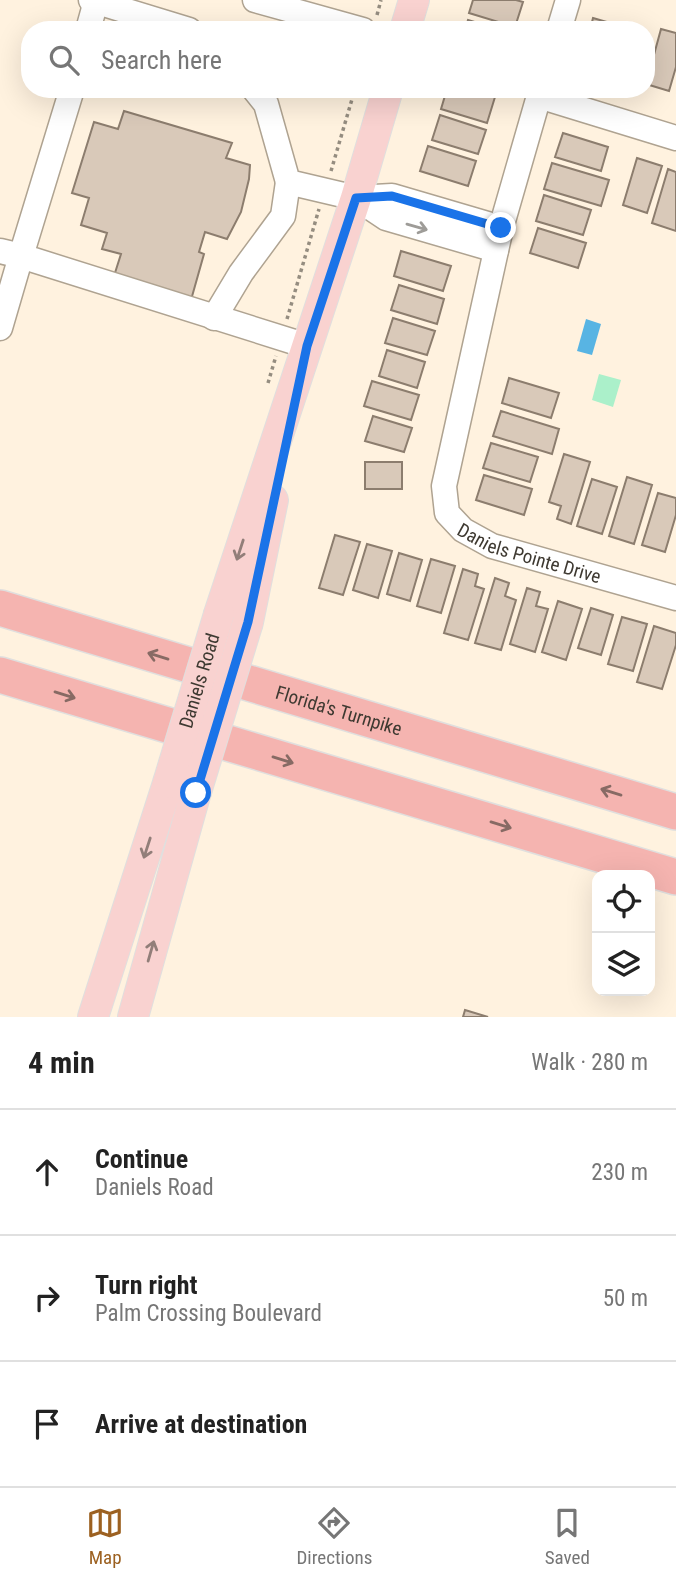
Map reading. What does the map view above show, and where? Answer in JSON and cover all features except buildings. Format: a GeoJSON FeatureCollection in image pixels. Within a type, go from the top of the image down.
{"type":"FeatureCollection","features":[{"type":"Feature","properties":{"kind":"highway","name":"Florida's Turnpike"},"geometry":{"type":"LineString","coordinates":[[0,608],[676,811]]}},
{"type":"Feature","properties":{"kind":"highway"},"geometry":{"type":"LineString","coordinates":[[0,675],[676,877]]}},
{"type":"Feature","properties":{"kind":"main road"},"geometry":{"type":"LineString","coordinates":[[408,21],[414,0]]}},
{"type":"Feature","properties":{"kind":"main road","name":"Daniels Road"},"geometry":{"type":"LineString","coordinates":[[93,1017],[219,614],[356,198],[385,98]]}},
{"type":"Feature","properties":{"kind":"main road","name":"Daniels Road"},"geometry":{"type":"LineString","coordinates":[[132,1017],[248,622],[307,346]]}},
{"type":"Feature","properties":{"kind":"street"},"geometry":{"type":"LineString","coordinates":[[255,0],[315,8],[343,21]]}},
{"type":"Feature","properties":{"kind":"street"},"geometry":{"type":"LineString","coordinates":[[562,21],[568,0]]}},
{"type":"Feature","properties":{"kind":"street"},"geometry":{"type":"LineString","coordinates":[[90,21],[93,1],[159,21]]}},
{"type":"Feature","properties":{"kind":"street"},"geometry":{"type":"LineString","coordinates":[[0,328],[11,254],[69,98]]}},
{"type":"Feature","properties":{"kind":"street"},"geometry":{"type":"LineString","coordinates":[[214,317],[241,273],[283,216],[288,182],[266,104],[261,98]]}},
{"type":"Feature","properties":{"kind":"street","name":"Daniels Pointe Drive"},"geometry":{"type":"LineString","coordinates":[[538,98],[499,239],[443,486],[447,513],[463,530],[492,546],[676,598]]}},
{"type":"Feature","properties":{"kind":"street"},"geometry":{"type":"LineString","coordinates":[[558,98],[676,138]]}},
{"type":"Feature","properties":{"kind":"street"},"geometry":{"type":"LineString","coordinates":[[288,182],[356,198],[386,218],[499,239]]}},
{"type":"Feature","properties":{"kind":"street"},"geometry":{"type":"LineString","coordinates":[[11,254],[307,346]]}},
{"type":"Feature","properties":{"kind":"green space"},"geometry":{"type":"Polygon","coordinates":[[[599,374],[621,380],[613,407],[592,400],[599,374]]]}},
{"type":"Feature","properties":{"kind":"water"},"geometry":{"type":"Polygon","coordinates":[[[586,319],[601,324],[592,355],[577,351],[586,319]]]}},
{"type":"Feature","properties":{"kind":"route"},"geometry":{"type":"LineString","coordinates":[[196,793],[248,622],[307,346],[356,198],[392,196],[501,228]]}}]}
